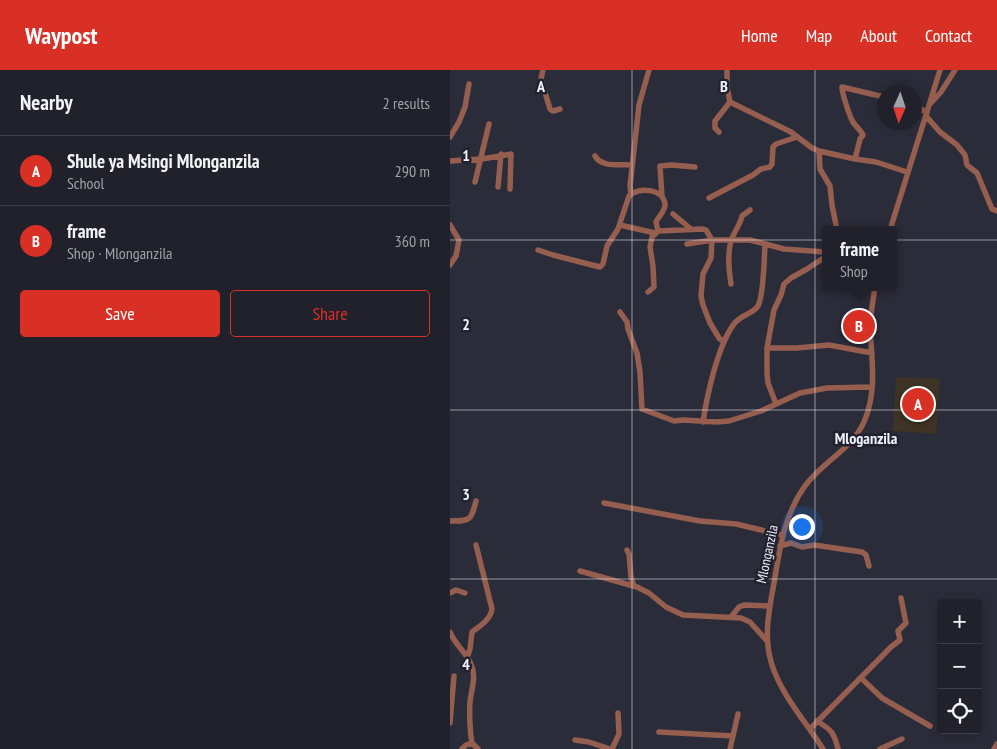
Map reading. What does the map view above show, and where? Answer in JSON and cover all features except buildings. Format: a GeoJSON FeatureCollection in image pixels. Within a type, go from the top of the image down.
{"type":"FeatureCollection","features":[{"type":"Feature","properties":{"kind":"street"},"geometry":{"type":"LineString","coordinates":[[543,70],[541,78],[550,109],[553,111],[560,109]]}},
{"type":"Feature","properties":{"kind":"street"},"geometry":{"type":"LineString","coordinates":[[538,250],[600,267],[603,264],[607,246],[620,225],[631,194],[632,165],[639,105],[649,70]]}},
{"type":"Feature","properties":{"kind":"street"},"geometry":{"type":"LineString","coordinates":[[719,132],[715,128],[715,120],[730,102],[727,70]]}},
{"type":"Feature","properties":{"kind":"street"},"geometry":{"type":"LineString","coordinates":[[891,226],[940,70]]}},
{"type":"Feature","properties":{"kind":"street"},"geometry":{"type":"LineString","coordinates":[[929,106],[941,92],[955,70]]}},
{"type":"Feature","properties":{"kind":"street"},"geometry":{"type":"LineString","coordinates":[[450,137],[466,107],[469,84]]}},
{"type":"Feature","properties":{"kind":"street"},"geometry":{"type":"LineString","coordinates":[[855,159],[860,139],[863,135],[853,122],[842,95],[842,88],[877,96]]}},
{"type":"Feature","properties":{"kind":"street"},"geometry":{"type":"LineString","coordinates":[[730,102],[792,132],[812,148],[819,151],[876,162],[907,172]]}},
{"type":"Feature","properties":{"kind":"street"},"geometry":{"type":"LineString","coordinates":[[922,110],[940,132],[956,145],[966,157],[967,165],[977,173],[992,209],[997,211]]}},
{"type":"Feature","properties":{"kind":"street"},"geometry":{"type":"LineString","coordinates":[[475,182],[489,124]]}},
{"type":"Feature","properties":{"kind":"street"},"geometry":{"type":"LineString","coordinates":[[709,198],[754,175],[761,169],[770,167],[772,164],[773,147],[776,144],[797,137]]}},
{"type":"Feature","properties":{"kind":"street"},"geometry":{"type":"LineString","coordinates":[[819,151],[820,169],[830,186],[836,226]]}},
{"type":"Feature","properties":{"kind":"street"},"geometry":{"type":"LineString","coordinates":[[498,187],[501,154]]}},
{"type":"Feature","properties":{"kind":"street"},"geometry":{"type":"LineString","coordinates":[[450,161],[482,159],[501,154],[512,154],[510,188]]}},
{"type":"Feature","properties":{"kind":"street"},"geometry":{"type":"LineString","coordinates":[[595,156],[598,161],[603,163],[632,165]]}},
{"type":"Feature","properties":{"kind":"street"},"geometry":{"type":"LineString","coordinates":[[657,232],[656,222],[665,207],[660,166],[695,167]]}},
{"type":"Feature","properties":{"kind":"street"},"geometry":{"type":"LineString","coordinates":[[631,194],[651,190],[660,194],[663,199]]}},
{"type":"Feature","properties":{"kind":"street"},"geometry":{"type":"LineString","coordinates":[[731,284],[729,255],[731,240],[740,225],[742,216],[750,210]]}},
{"type":"Feature","properties":{"kind":"street"},"geometry":{"type":"LineString","coordinates":[[673,214],[691,229]]}},
{"type":"Feature","properties":{"kind":"street"},"geometry":{"type":"LineString","coordinates":[[450,225],[459,240],[456,256],[450,265]]}},
{"type":"Feature","properties":{"kind":"street"},"geometry":{"type":"LineString","coordinates":[[620,225],[657,232],[705,229],[712,240],[710,261],[702,278],[702,302],[710,323],[719,338],[724,342]]}},
{"type":"Feature","properties":{"kind":"street"},"geometry":{"type":"LineString","coordinates":[[648,292],[654,286],[650,247],[652,237],[657,232]]}},
{"type":"Feature","properties":{"kind":"street"},"geometry":{"type":"LineString","coordinates":[[687,244],[712,240],[750,240],[765,245],[822,252]]}},
{"type":"Feature","properties":{"kind":"street"},"geometry":{"type":"LineString","coordinates":[[703,422],[713,377],[724,342],[739,317],[756,309],[758,305],[765,245]]}},
{"type":"Feature","properties":{"kind":"street"},"geometry":{"type":"LineString","coordinates":[[776,404],[768,383],[767,348],[774,310],[781,296],[784,284],[790,278],[822,259]]}},
{"type":"Feature","properties":{"kind":"street","name":"Mlonganzila"},"geometry":{"type":"LineString","coordinates":[[824,749],[791,702],[779,682],[772,665],[767,641],[770,606],[782,535],[793,503],[810,479],[847,444],[863,424],[869,409],[872,387],[871,317],[875,291]]}},
{"type":"Feature","properties":{"kind":"street"},"geometry":{"type":"LineString","coordinates":[[620,312],[627,322],[628,332],[637,353],[642,409],[674,421],[729,421],[776,404],[800,392],[827,388],[872,387]]}},
{"type":"Feature","properties":{"kind":"street"},"geometry":{"type":"LineString","coordinates":[[767,348],[829,345],[872,353]]}},
{"type":"Feature","properties":{"kind":"street"},"geometry":{"type":"LineString","coordinates":[[450,521],[468,520],[471,518],[476,502]]}},
{"type":"Feature","properties":{"kind":"street"},"geometry":{"type":"LineString","coordinates":[[604,503],[700,521],[736,524],[782,535]]}},
{"type":"Feature","properties":{"kind":"street"},"geometry":{"type":"LineString","coordinates":[[780,546],[791,543],[802,547],[814,544],[862,552],[866,554],[869,566]]}},
{"type":"Feature","properties":{"kind":"street"},"geometry":{"type":"LineString","coordinates":[[467,658],[472,632],[492,613],[476,545]]}},
{"type":"Feature","properties":{"kind":"street"},"geometry":{"type":"LineString","coordinates":[[627,550],[634,586]]}},
{"type":"Feature","properties":{"kind":"street"},"geometry":{"type":"LineString","coordinates":[[580,570],[634,586],[649,593],[676,613],[693,616],[741,618],[750,622],[767,641]]}},
{"type":"Feature","properties":{"kind":"street"},"geometry":{"type":"LineString","coordinates":[[450,593],[456,590],[465,593]]}},
{"type":"Feature","properties":{"kind":"street"},"geometry":{"type":"LineString","coordinates":[[810,729],[900,640],[898,631],[906,623],[901,598]]}},
{"type":"Feature","properties":{"kind":"street"},"geometry":{"type":"LineString","coordinates":[[731,617],[739,607],[744,605],[770,606]]}},
{"type":"Feature","properties":{"kind":"street"},"geometry":{"type":"LineString","coordinates":[[450,632],[458,647],[470,662],[474,674],[470,701],[472,743],[478,749]]}},
{"type":"Feature","properties":{"kind":"street"},"geometry":{"type":"LineString","coordinates":[[450,723],[454,676]]}},
{"type":"Feature","properties":{"kind":"street"},"geometry":{"type":"LineString","coordinates":[[861,678],[882,698],[930,726]]}},
{"type":"Feature","properties":{"kind":"street"},"geometry":{"type":"LineString","coordinates":[[575,740],[611,749],[618,734],[618,713]]}},
{"type":"Feature","properties":{"kind":"street"},"geometry":{"type":"LineString","coordinates":[[730,749],[738,714]]}},
{"type":"Feature","properties":{"kind":"street"},"geometry":{"type":"LineString","coordinates":[[817,722],[834,734],[838,749]]}},
{"type":"Feature","properties":{"kind":"street"},"geometry":{"type":"LineString","coordinates":[[659,732],[733,736]]}},
{"type":"Feature","properties":{"kind":"street"},"geometry":{"type":"LineString","coordinates":[[880,749],[902,739]]}},
{"type":"Feature","properties":{"kind":"street"},"geometry":{"type":"LineString","coordinates":[[462,749],[472,743]]}},
{"type":"Feature","properties":{"kind":"street"},"geometry":{"type":"LineString","coordinates":[[994,749],[997,744]]}},
{"type":"Feature","properties":{"kind":"shaded area"},"geometry":{"type":"Polygon","coordinates":[[[896,377],[940,379],[936,434],[893,431],[896,377]]]}},
{"type":"Feature","properties":{"kind":"place","name":"frame"},"geometry":{"type":"Point","coordinates":[859,326]}},
{"type":"Feature","properties":{"kind":"place","name":"Shule ya Msingi Mlonganzila"},"geometry":{"type":"Point","coordinates":[918,404]}},
{"type":"Feature","properties":{"kind":"district","name":"Mloganzila"},"geometry":{"type":"Point","coordinates":[866,438]}}]}
